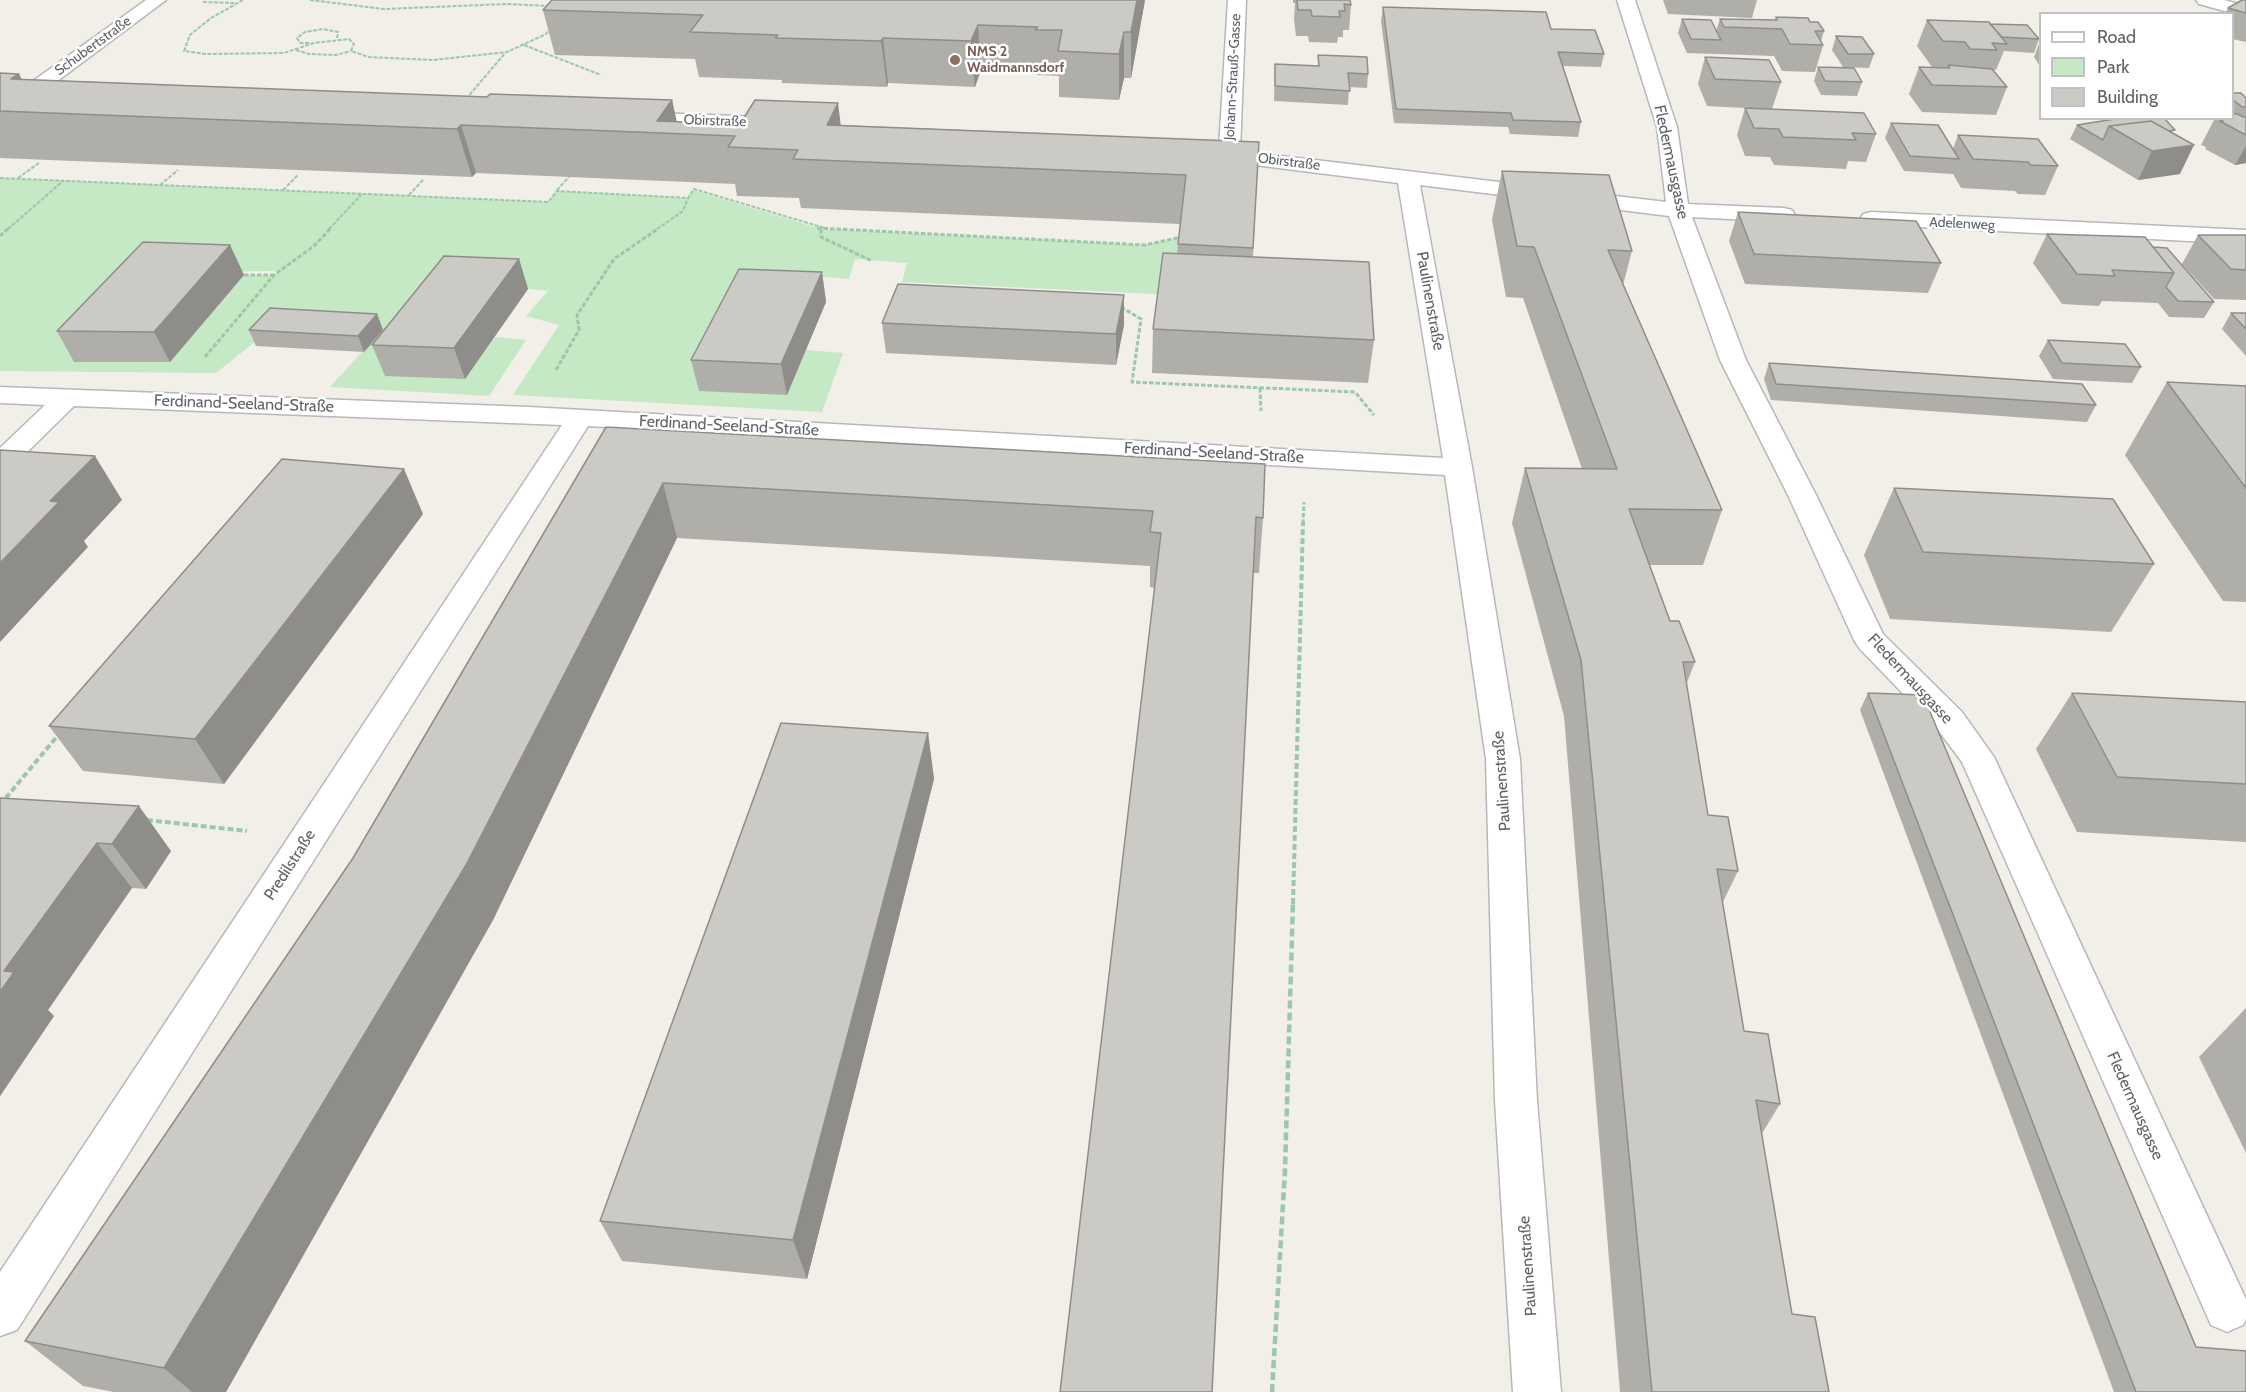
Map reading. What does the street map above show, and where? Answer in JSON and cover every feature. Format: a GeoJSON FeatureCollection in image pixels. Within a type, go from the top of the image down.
{"type":"FeatureCollection","features":[{"type":"Feature","properties":{"kind":"street","name":"Schubertstraße"},"geometry":{"type":"LineString","coordinates":[[57,94],[19,92],[157,0]]}},
{"type":"Feature","properties":{"kind":"street","name":"Johann-Strauß-Gasse"},"geometry":{"type":"LineString","coordinates":[[1229,155],[1237,0]]}},
{"type":"Feature","properties":{"kind":"street","name":"Fledermausgasse"},"geometry":{"type":"LineString","coordinates":[[1626,0],[1667,126],[1678,210],[1733,360],[1803,495],[1870,640],[1950,721],[1977,757],[2227,1309]]}},
{"type":"Feature","properties":{"kind":"street"},"geometry":{"type":"LineString","coordinates":[[2205,0],[2246,12]]}},
{"type":"Feature","properties":{"kind":"street","name":"Obirstraße"},"geometry":{"type":"LineString","coordinates":[[614,117],[804,124]]}},
{"type":"Feature","properties":{"kind":"street","name":"Obirstraße"},"geometry":{"type":"LineString","coordinates":[[1196,152],[1678,210]]}},
{"type":"Feature","properties":{"kind":"street","name":"Paulinenstraße"},"geometry":{"type":"LineString","coordinates":[[1408,177],[1458,467],[1503,759],[1516,1101],[1537,1392]]}},
{"type":"Feature","properties":{"kind":"street"},"geometry":{"type":"LineString","coordinates":[[1678,210],[1809,216]]}},
{"type":"Feature","properties":{"kind":"street","name":"Adelenweg"},"geometry":{"type":"LineString","coordinates":[[1845,218],[2246,237]]}},
{"type":"Feature","properties":{"kind":"street","name":"Ferdinand-Seeland-Straße"},"geometry":{"type":"LineString","coordinates":[[0,395],[580,417],[1458,467]]}},
{"type":"Feature","properties":{"kind":"street"},"geometry":{"type":"LineString","coordinates":[[0,463],[68,397]]}},
{"type":"Feature","properties":{"kind":"street","name":"Predilstraße"},"geometry":{"type":"LineString","coordinates":[[0,1313],[580,417]]}},
{"type":"Feature","properties":{"kind":"path"},"geometry":{"type":"LineString","coordinates":[[243,0],[211,18],[190,35],[184,51],[206,54],[263,54],[296,50],[337,39],[349,39],[354,44],[351,51]]}},
{"type":"Feature","properties":{"kind":"path"},"geometry":{"type":"LineString","coordinates":[[310,0],[384,9],[515,4],[542,4],[559,7]]}},
{"type":"Feature","properties":{"kind":"path"},"geometry":{"type":"LineString","coordinates":[[296,50],[309,54],[336,55],[351,51],[369,57],[433,60],[507,52],[546,34],[553,26]]}},
{"type":"Feature","properties":{"kind":"path"},"geometry":{"type":"LineString","coordinates":[[314,44],[300,43],[297,38],[305,32],[323,29],[338,32],[337,39]]}},
{"type":"Feature","properties":{"kind":"path"},"geometry":{"type":"LineString","coordinates":[[524,44],[602,75]]}},
{"type":"Feature","properties":{"kind":"path"},"geometry":{"type":"LineString","coordinates":[[463,102],[507,52]]}},
{"type":"Feature","properties":{"kind":"path"},"geometry":{"type":"LineString","coordinates":[[17,179],[39,163]]}},
{"type":"Feature","properties":{"kind":"path"},"geometry":{"type":"LineString","coordinates":[[159,185],[178,170]]}},
{"type":"Feature","properties":{"kind":"path"},"geometry":{"type":"LineString","coordinates":[[282,190],[298,175]]}},
{"type":"Feature","properties":{"kind":"path"},"geometry":{"type":"LineString","coordinates":[[0,178],[548,202],[569,177]]}},
{"type":"Feature","properties":{"kind":"path"},"geometry":{"type":"LineString","coordinates":[[408,196],[423,180]]}},
{"type":"Feature","properties":{"kind":"path"},"geometry":{"type":"LineString","coordinates":[[0,236],[64,181]]}},
{"type":"Feature","properties":{"kind":"path"},"geometry":{"type":"LineString","coordinates":[[529,415],[579,330],[577,315],[614,259],[683,211],[694,189],[821,229],[1145,245],[1183,237]]}},
{"type":"Feature","properties":{"kind":"path"},"geometry":{"type":"LineString","coordinates":[[557,191],[688,198]]}},
{"type":"Feature","properties":{"kind":"path"},"geometry":{"type":"LineString","coordinates":[[169,401],[275,275],[314,246],[362,194]]}},
{"type":"Feature","properties":{"kind":"path"},"geometry":{"type":"LineString","coordinates":[[821,229],[821,237],[872,261]]}},
{"type":"Feature","properties":{"kind":"path"},"geometry":{"type":"LineString","coordinates":[[244,275],[275,275]]}},
{"type":"Feature","properties":{"kind":"path"},"geometry":{"type":"LineString","coordinates":[[1115,304],[1141,319],[1132,382],[1355,392],[1414,465]]}},
{"type":"Feature","properties":{"kind":"path"},"geometry":{"type":"LineString","coordinates":[[1272,1392],[1285,1170],[1304,496]]}},
{"type":"Feature","properties":{"kind":"path"},"geometry":{"type":"LineString","coordinates":[[0,805],[60,732]]}},
{"type":"Feature","properties":{"kind":"path"},"geometry":{"type":"LineString","coordinates":[[0,805],[12,806]]}},
{"type":"Feature","properties":{"kind":"path"},"geometry":{"type":"LineString","coordinates":[[142,820],[308,837]]}},
{"type":"Feature","properties":{"kind":"green space"},"geometry":{"type":"Polygon","coordinates":[[[0,178],[548,202],[557,191],[688,198],[693,190],[821,229],[1145,245],[1183,237],[1176,295],[902,282],[907,263],[855,259],[849,279],[812,276],[787,395],[806,350],[843,353],[822,412],[513,395],[559,325],[526,316],[548,291],[528,289],[465,379],[495,337],[526,340],[489,396],[330,387],[382,330],[277,324],[216,373],[0,371],[0,178]],[[278,271],[158,272],[174,357],[244,275],[275,275],[278,271]]]}},
{"type":"Feature","properties":{"kind":"building"},"geometry":{"type":"Polygon","coordinates":[[[552,0],[1137,0],[1131,32],[1124,32],[1119,54],[1058,51],[1062,30],[1035,30],[1038,27],[978,25],[971,41],[775,38],[778,35],[690,32],[703,15],[543,10],[552,0]]]}},
{"type":"Feature","properties":{"kind":"building"},"geometry":{"type":"Polygon","coordinates":[[[1297,0],[1350,0],[1351,5],[1344,4],[1345,11],[1339,11],[1340,17],[1312,16],[1311,10],[1298,10],[1297,0]]]}},
{"type":"Feature","properties":{"kind":"building"},"geometry":{"type":"Polygon","coordinates":[[[2246,0],[2246,13],[2228,8],[2246,0]]]}},
{"type":"Feature","properties":{"kind":"building"},"geometry":{"type":"Polygon","coordinates":[[[1383,7],[1546,12],[1551,29],[1595,30],[1604,54],[1558,52],[1581,122],[1513,120],[1511,113],[1396,109],[1383,7]]]}},
{"type":"Feature","properties":{"kind":"building"},"geometry":{"type":"Polygon","coordinates":[[[1776,17],[1808,18],[1810,22],[1818,22],[1824,31],[1815,31],[1823,45],[1790,44],[1782,29],[1724,27],[1720,19],[1777,20],[1776,17]]]}},
{"type":"Feature","properties":{"kind":"building"},"geometry":{"type":"Polygon","coordinates":[[[1682,19],[1711,20],[1721,40],[1691,39],[1682,19]]]}},
{"type":"Feature","properties":{"kind":"building"},"geometry":{"type":"Polygon","coordinates":[[[1927,20],[1989,22],[2007,44],[1992,43],[1997,50],[1970,49],[1965,42],[1943,41],[1927,20]]]}},
{"type":"Feature","properties":{"kind":"building"},"geometry":{"type":"Polygon","coordinates":[[[1990,24],[2027,25],[2039,39],[2002,37],[1990,24]]]}},
{"type":"Feature","properties":{"kind":"building"},"geometry":{"type":"Polygon","coordinates":[[[1836,36],[1862,37],[1874,54],[1848,54],[1836,36]]]}},
{"type":"Feature","properties":{"kind":"building"},"geometry":{"type":"Polygon","coordinates":[[[1318,55],[1367,57],[1368,74],[1348,73],[1350,91],[1275,86],[1275,64],[1319,66],[1318,55]]]}},
{"type":"Feature","properties":{"kind":"building"},"geometry":{"type":"Polygon","coordinates":[[[1705,57],[1769,60],[1781,82],[1715,79],[1705,57]]]}},
{"type":"Feature","properties":{"kind":"building"},"geometry":{"type":"Polygon","coordinates":[[[1948,65],[1992,69],[2007,87],[1932,85],[1919,67],[1950,68],[1948,65]]]}},
{"type":"Feature","properties":{"kind":"building"},"geometry":{"type":"Polygon","coordinates":[[[1818,67],[1854,68],[1862,82],[1825,81],[1818,67]]]}},
{"type":"Feature","properties":{"kind":"building"},"geometry":{"type":"Polygon","coordinates":[[[0,73],[19,74],[11,79],[487,97],[490,94],[672,100],[657,121],[740,124],[755,100],[838,103],[827,125],[1259,142],[1253,248],[1178,244],[1186,175],[793,159],[798,150],[728,147],[735,136],[461,125],[457,129],[0,111],[0,73]]]}},
{"type":"Feature","properties":{"kind":"building"},"geometry":{"type":"Polygon","coordinates":[[[2234,93],[2241,93],[2246,98],[2246,107],[2242,107],[2234,101],[2234,93]]]}},
{"type":"Feature","properties":{"kind":"building"},"geometry":{"type":"Polygon","coordinates":[[[1745,108],[1864,113],[1876,134],[1852,133],[1856,140],[1783,137],[1779,129],[1754,128],[1745,108]]]}},
{"type":"Feature","properties":{"kind":"building"},"geometry":{"type":"Polygon","coordinates":[[[2234,114],[2246,117],[2246,135],[2220,121],[2234,120],[2234,114]]]}},
{"type":"Feature","properties":{"kind":"building"},"geometry":{"type":"Polygon","coordinates":[[[2108,120],[2166,120],[2175,130],[2169,131],[2151,121],[2109,126],[2103,140],[2077,125],[2108,120]]]}},
{"type":"Feature","properties":{"kind":"building"},"geometry":{"type":"Polygon","coordinates":[[[2151,121],[2194,145],[2152,151],[2109,126],[2151,121]]]}},
{"type":"Feature","properties":{"kind":"building"},"geometry":{"type":"Polygon","coordinates":[[[1891,123],[1938,125],[1959,159],[1910,156],[1891,123]]]}},
{"type":"Feature","properties":{"kind":"building"},"geometry":{"type":"Polygon","coordinates":[[[1958,135],[2038,139],[2058,166],[1973,159],[1958,135]]]}},
{"type":"Feature","properties":{"kind":"building"},"geometry":{"type":"Polygon","coordinates":[[[1502,171],[1609,175],[1632,251],[1608,250],[1722,510],[1629,509],[1670,621],[1679,621],[1695,662],[1683,662],[1708,815],[1728,817],[1738,871],[1717,869],[1744,1031],[1768,1034],[1780,1104],[1756,1100],[1792,1314],[1815,1317],[1829,1392],[1652,1392],[1581,660],[1525,468],[1617,469],[1534,247],[1517,246],[1502,171]]]}},
{"type":"Feature","properties":{"kind":"building"},"geometry":{"type":"Polygon","coordinates":[[[1738,212],[1916,221],[1941,263],[1754,254],[1738,212]]]}},
{"type":"Feature","properties":{"kind":"building"},"geometry":{"type":"Polygon","coordinates":[[[2047,234],[2145,237],[2174,273],[2112,270],[2115,276],[2077,274],[2047,234]]]}},
{"type":"Feature","properties":{"kind":"building"},"geometry":{"type":"Polygon","coordinates":[[[2198,235],[2246,235],[2246,270],[2231,269],[2198,235]]]}},
{"type":"Feature","properties":{"kind":"building"},"geometry":{"type":"Polygon","coordinates":[[[143,242],[230,245],[154,332],[57,331],[143,242]]]}},
{"type":"Feature","properties":{"kind":"building"},"geometry":{"type":"Polygon","coordinates":[[[2153,247],[2167,248],[2214,302],[2178,301],[2166,287],[2174,273],[2153,247]]]}},
{"type":"Feature","properties":{"kind":"building"},"geometry":{"type":"Polygon","coordinates":[[[1163,253],[1369,262],[1374,340],[1153,329],[1163,253]]]}},
{"type":"Feature","properties":{"kind":"building"},"geometry":{"type":"Polygon","coordinates":[[[444,256],[519,259],[454,348],[372,345],[444,256]]]}},
{"type":"Feature","properties":{"kind":"building"},"geometry":{"type":"Polygon","coordinates":[[[739,269],[822,272],[781,364],[691,360],[739,269]]]}},
{"type":"Feature","properties":{"kind":"building"},"geometry":{"type":"Polygon","coordinates":[[[898,284],[1124,295],[1116,334],[882,323],[898,284]]]}},
{"type":"Feature","properties":{"kind":"building"},"geometry":{"type":"Polygon","coordinates":[[[270,308],[377,314],[358,336],[249,330],[270,308]]]}},
{"type":"Feature","properties":{"kind":"building"},"geometry":{"type":"Polygon","coordinates":[[[2231,313],[2246,313],[2246,329],[2231,313]]]}},
{"type":"Feature","properties":{"kind":"building"},"geometry":{"type":"Polygon","coordinates":[[[2048,340],[2125,344],[2141,367],[2062,363],[2048,340]]]}},
{"type":"Feature","properties":{"kind":"building"},"geometry":{"type":"Polygon","coordinates":[[[1769,363],[2082,384],[2096,405],[1776,384],[1769,363]]]}},
{"type":"Feature","properties":{"kind":"building"},"geometry":{"type":"Polygon","coordinates":[[[2167,382],[2246,386],[2246,488],[2167,382]]]}},
{"type":"Feature","properties":{"kind":"building"},"geometry":{"type":"Polygon","coordinates":[[[606,427],[1265,464],[1263,518],[1256,517],[1212,1392],[1060,1392],[1161,533],[1150,532],[1153,511],[663,483],[466,865],[164,1368],[25,1341],[353,858],[606,427]]]}},
{"type":"Feature","properties":{"kind":"building"},"geometry":{"type":"Polygon","coordinates":[[[0,450],[95,456],[50,501],[59,502],[0,563],[0,450]]]}},
{"type":"Feature","properties":{"kind":"building"},"geometry":{"type":"Polygon","coordinates":[[[282,459],[404,469],[195,739],[49,726],[282,459]]]}},
{"type":"Feature","properties":{"kind":"building"},"geometry":{"type":"Polygon","coordinates":[[[1894,488],[2113,499],[2154,564],[1923,552],[1894,488]]]}},
{"type":"Feature","properties":{"kind":"building"},"geometry":{"type":"Polygon","coordinates":[[[1868,693],[1923,695],[2196,1347],[2246,1351],[2246,1392],[2136,1392],[1868,693]]]}},
{"type":"Feature","properties":{"kind":"building"},"geometry":{"type":"Polygon","coordinates":[[[2072,693],[2246,702],[2246,784],[2117,777],[2072,693]]]}},
{"type":"Feature","properties":{"kind":"building"},"geometry":{"type":"Polygon","coordinates":[[[781,723],[928,733],[793,1240],[600,1221],[781,723]]]}},
{"type":"Feature","properties":{"kind":"building"},"geometry":{"type":"Polygon","coordinates":[[[0,798],[139,806],[112,844],[97,843],[4,971],[14,972],[0,992],[0,798]]]}},
{"type":"Feature","properties":{"kind":"place","name":"NMS 2 Waidmannsdorf"},"geometry":{"type":"Point","coordinates":[955,60]}}]}
